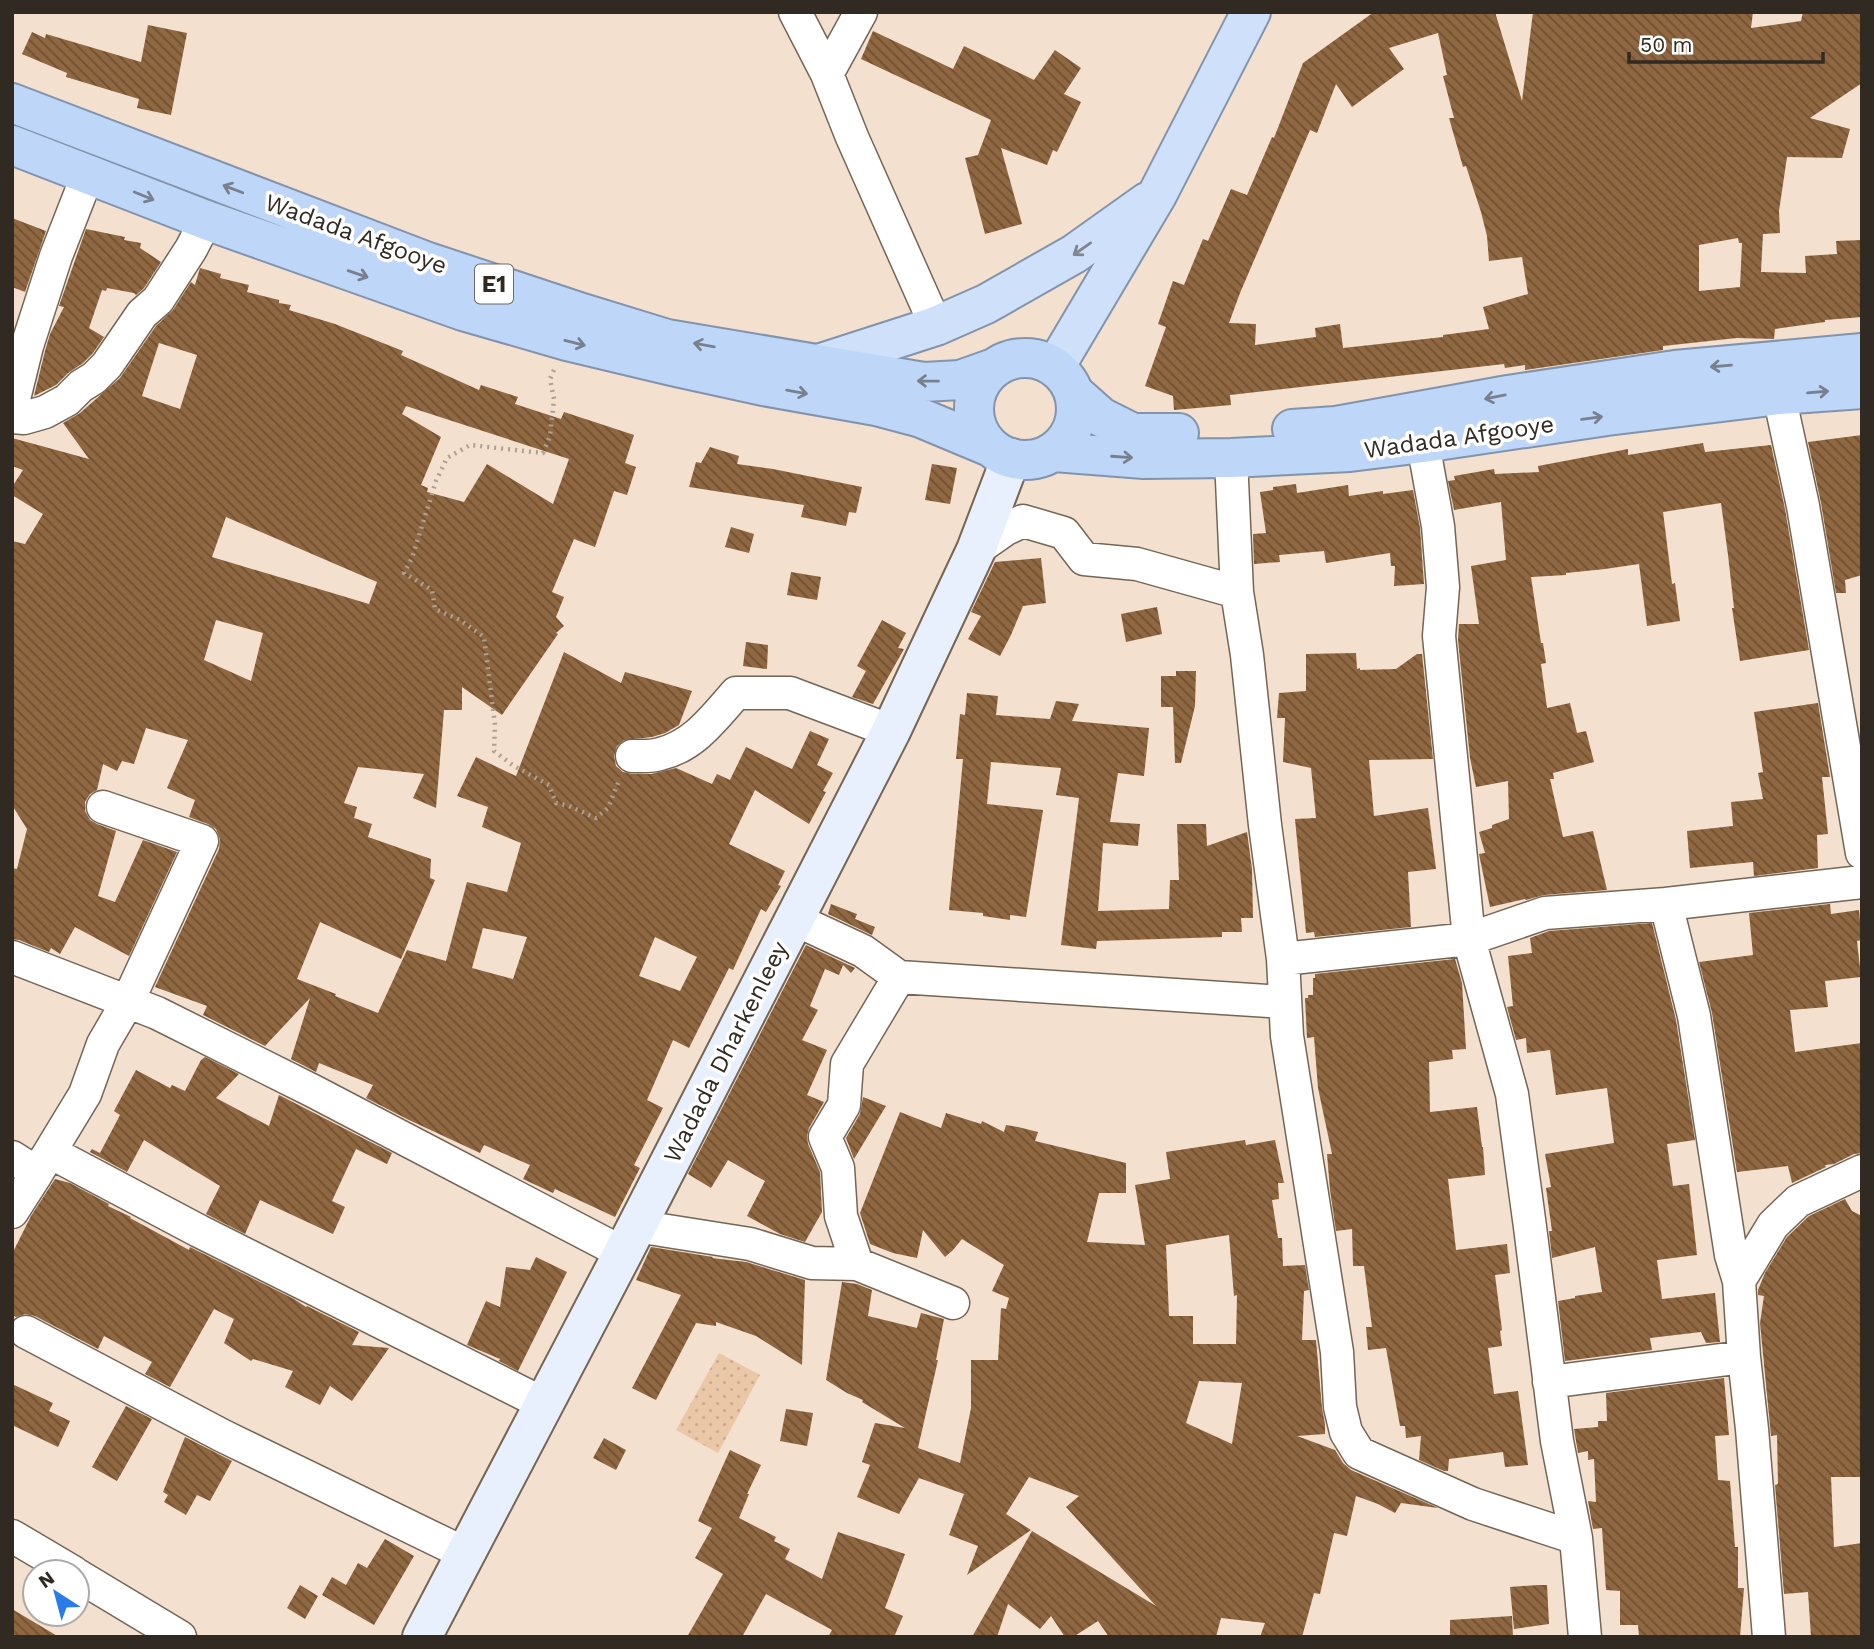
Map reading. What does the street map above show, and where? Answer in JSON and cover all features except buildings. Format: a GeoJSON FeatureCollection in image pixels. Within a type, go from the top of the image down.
{"type":"FeatureCollection","features":[{"type":"Feature","properties":{"kind":"highway","name":"Wadada Afgooye"},"geometry":{"type":"LineString","coordinates":[[12,103],[429,262],[579,313],[667,339],[924,382],[960,380],[995,368]]}},
{"type":"Feature","properties":{"kind":"highway","name":"Wadada Afgooye"},"geometry":{"type":"LineString","coordinates":[[12,145],[206,220],[463,311],[567,341],[763,386],[876,406],[921,418],[999,452]]}},
{"type":"Feature","properties":{"kind":"highway","name":"Wadada Afgooye"},"geometry":{"type":"LineString","coordinates":[[1065,380],[1101,418],[1133,433],[1234,433],[1336,426],[1508,395],[1675,370],[1862,353]]}},
{"type":"Feature","properties":{"kind":"highway"},"geometry":{"type":"LineString","coordinates":[[1009,360],[1041,360],[1065,380],[1077,409],[1074,425],[1067,439],[1054,452],[1038,460],[1020,461],[999,452],[978,431],[974,413],[975,396],[983,379],[995,368],[1009,360]]}},
{"type":"Feature","properties":{"kind":"highway","name":"Wadada Afgooye"},"geometry":{"type":"LineString","coordinates":[[1054,452],[1144,459],[1350,452],[1607,416],[1779,395],[1862,389]]}},
{"type":"Feature","properties":{"kind":"main road"},"geometry":{"type":"LineString","coordinates":[[1065,380],[1251,12]]}},
{"type":"Feature","properties":{"kind":"main road"},"geometry":{"type":"LineString","coordinates":[[815,365],[936,326],[986,304],[1074,254],[1157,195]]}},
{"type":"Feature","properties":{"kind":"main road","name":"Wadada Dharkenleey"},"geometry":{"type":"LineString","coordinates":[[422,1637],[891,731],[975,550],[999,452]]}},
{"type":"Feature","properties":{"kind":"street"},"geometry":{"type":"LineString","coordinates":[[795,12],[827,74],[936,326]]}},
{"type":"Feature","properties":{"kind":"street"},"geometry":{"type":"LineString","coordinates":[[827,74],[861,12]]}},
{"type":"Feature","properties":{"kind":"street"},"geometry":{"type":"LineString","coordinates":[[12,407],[31,334],[56,256],[88,174]]}},
{"type":"Feature","properties":{"kind":"street"},"geometry":{"type":"LineString","coordinates":[[12,417],[24,418],[67,400],[107,365],[142,314],[158,300],[206,220]]}},
{"type":"Feature","properties":{"kind":"street"},"geometry":{"type":"LineString","coordinates":[[1779,395],[1803,506],[1862,853]]}},
{"type":"Feature","properties":{"kind":"street"},"geometry":{"type":"LineString","coordinates":[[1423,443],[1438,526],[1443,587],[1439,636],[1469,939],[1512,1094],[1556,1441],[1576,1538],[1584,1637]]}},
{"type":"Feature","properties":{"kind":"street"},"geometry":{"type":"LineString","coordinates":[[1231,458],[1237,592],[1283,959],[1287,1036],[1336,1352],[1340,1407],[1346,1432],[1359,1453],[1473,1504],[1576,1538]]}},
{"type":"Feature","properties":{"kind":"street"},"geometry":{"type":"LineString","coordinates":[[975,550],[1023,521],[1064,533],[1084,559],[1137,564],[1237,592]]}},
{"type":"Feature","properties":{"kind":"street"},"geometry":{"type":"LineString","coordinates":[[632,756],[658,755],[678,748],[701,734],[736,693],[790,693],[891,731]]}},
{"type":"Feature","properties":{"kind":"street"},"geometry":{"type":"LineString","coordinates":[[12,1212],[33,1161],[85,1094],[103,1044],[128,1001],[202,841],[103,807]]}},
{"type":"Feature","properties":{"kind":"street"},"geometry":{"type":"LineString","coordinates":[[1283,959],[1469,939],[1545,913],[1666,904],[1862,882]]}},
{"type":"Feature","properties":{"kind":"street"},"geometry":{"type":"LineString","coordinates":[[1666,904],[1694,1016],[1731,1255],[1739,1281],[1769,1637]]}},
{"type":"Feature","properties":{"kind":"street"},"geometry":{"type":"LineString","coordinates":[[794,919],[863,951],[899,977],[1284,1002]]}},
{"type":"Feature","properties":{"kind":"street"},"geometry":{"type":"LineString","coordinates":[[12,957],[157,1013],[313,1091],[630,1239],[750,1244],[812,1264],[857,1264],[953,1303]]}},
{"type":"Feature","properties":{"kind":"street"},"geometry":{"type":"LineString","coordinates":[[857,1264],[841,1216],[838,1168],[825,1137],[844,1105],[847,1064],[899,977]]}},
{"type":"Feature","properties":{"kind":"street"},"geometry":{"type":"LineString","coordinates":[[33,1161],[199,1231],[544,1404]]}},
{"type":"Feature","properties":{"kind":"street"},"geometry":{"type":"LineString","coordinates":[[1739,1281],[1773,1225],[1798,1201],[1862,1171]]}},
{"type":"Feature","properties":{"kind":"street"},"geometry":{"type":"LineString","coordinates":[[26,1332],[223,1436],[466,1554]]}},
{"type":"Feature","properties":{"kind":"street"},"geometry":{"type":"LineString","coordinates":[[1549,1381],[1744,1357]]}},
{"type":"Feature","properties":{"kind":"street"},"geometry":{"type":"LineString","coordinates":[[12,1536],[49,1558]]}},
{"type":"Feature","properties":{"kind":"street"},"geometry":{"type":"LineString","coordinates":[[91,1583],[180,1637]]}},
{"type":"Feature","properties":{"kind":"path"},"geometry":{"type":"LineString","coordinates":[[567,341],[550,379],[554,399],[550,436],[542,453],[470,445],[447,458],[436,481],[412,558],[404,573],[432,590],[435,609],[460,620],[484,637],[495,725],[494,751],[514,766],[549,785],[556,803],[596,818],[608,808],[615,787],[632,756]]}},
{"type":"Feature","properties":{"kind":"shaded area"},"geometry":{"type":"Polygon","coordinates":[[[719,1353],[760,1375],[718,1453],[676,1430],[719,1353]]]}}]}
